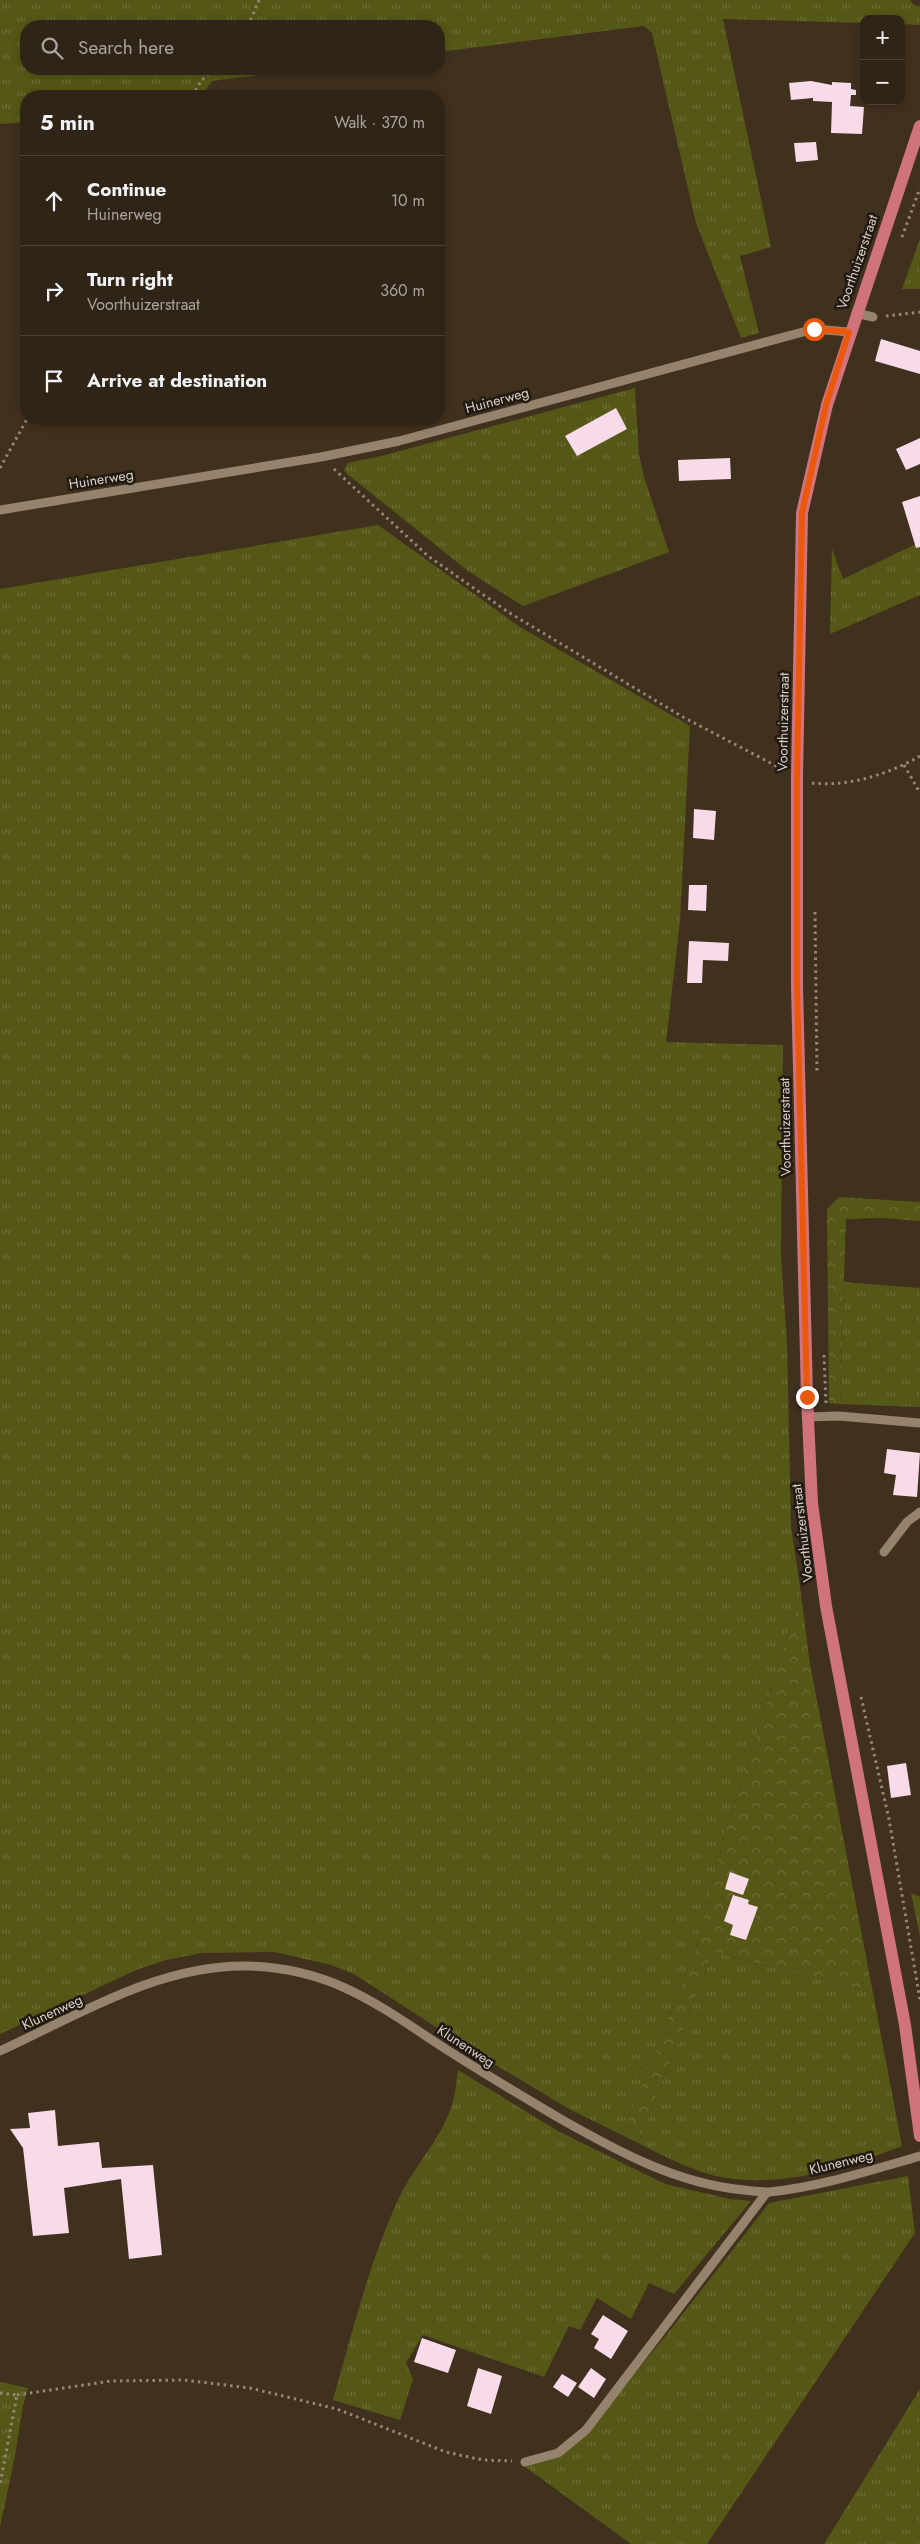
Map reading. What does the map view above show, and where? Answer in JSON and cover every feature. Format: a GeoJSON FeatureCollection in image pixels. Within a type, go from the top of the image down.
{"type":"FeatureCollection","features":[{"type":"Feature","properties":{"kind":"main road","name":"Voorthuizerstraat"},"geometry":{"type":"LineString","coordinates":[[920,126],[849,332],[826,405],[802,513],[797,777],[797,986],[808,1417],[812,1503],[826,1606],[905,2025],[920,2136]]}},
{"type":"Feature","properties":{"kind":"street"},"geometry":{"type":"LineString","coordinates":[[856,313],[873,317]]}},
{"type":"Feature","properties":{"kind":"street","name":"Huinerweg"},"geometry":{"type":"LineString","coordinates":[[0,510],[321,457],[399,441],[814,329],[849,332]]}},
{"type":"Feature","properties":{"kind":"street"},"geometry":{"type":"LineString","coordinates":[[808,1417],[826,1416],[920,1423]]}},
{"type":"Feature","properties":{"kind":"street"},"geometry":{"type":"LineString","coordinates":[[884,1552],[907,1522],[920,1512]]}},
{"type":"Feature","properties":{"kind":"street","name":"Klunenweg"},"geometry":{"type":"LineString","coordinates":[[0,2051],[148,1983],[204,1969],[247,1966],[288,1969],[353,1990],[493,2080],[597,2139],[670,2174],[717,2188],[767,2192],[837,2179],[920,2156]]}},
{"type":"Feature","properties":{"kind":"street"},"geometry":{"type":"LineString","coordinates":[[525,2462],[558,2453],[586,2430],[767,2192]]}},
{"type":"Feature","properties":{"kind":"path"},"geometry":{"type":"LineString","coordinates":[[251,20],[259,0]]}},
{"type":"Feature","properties":{"kind":"path"},"geometry":{"type":"LineString","coordinates":[[195,90],[200,80],[206,75]]}},
{"type":"Feature","properties":{"kind":"path"},"geometry":{"type":"LineString","coordinates":[[900,243],[920,188]]}},
{"type":"Feature","properties":{"kind":"path"},"geometry":{"type":"LineString","coordinates":[[873,317],[920,312]]}},
{"type":"Feature","properties":{"kind":"path"},"geometry":{"type":"LineString","coordinates":[[0,468],[24,425]]}},
{"type":"Feature","properties":{"kind":"path"},"geometry":{"type":"LineString","coordinates":[[321,457],[428,556],[508,612],[684,717],[797,777],[813,784],[847,783],[904,765],[920,756]]}},
{"type":"Feature","properties":{"kind":"path"},"geometry":{"type":"LineString","coordinates":[[904,765],[920,793]]}},
{"type":"Feature","properties":{"kind":"path"},"geometry":{"type":"LineString","coordinates":[[813,784],[814,774]]}},
{"type":"Feature","properties":{"kind":"path"},"geometry":{"type":"LineString","coordinates":[[815,902],[817,1080]]}},
{"type":"Feature","properties":{"kind":"path"},"geometry":{"type":"LineString","coordinates":[[824,1346],[826,1416]]}},
{"type":"Feature","properties":{"kind":"path"},"geometry":{"type":"LineString","coordinates":[[861,1694],[889,1818],[920,2000]]}},
{"type":"Feature","properties":{"kind":"path"},"geometry":{"type":"LineString","coordinates":[[0,2393],[18,2395],[111,2382],[184,2380],[241,2387],[337,2409],[446,2452],[483,2460],[525,2462]]}},
{"type":"Feature","properties":{"kind":"path"},"geometry":{"type":"LineString","coordinates":[[0,2484],[18,2395]]}},
{"type":"Feature","properties":{"kind":"green space"},"geometry":{"type":"Polygon","coordinates":[[[0,0],[910,0],[914,5],[920,6],[920,25],[905,24],[905,15],[860,15],[860,23],[723,19],[771,247],[740,256],[759,333],[741,338],[696,223],[652,33],[644,26],[445,51],[445,20],[20,20],[20,75],[261,75],[212,81],[205,90],[20,90],[20,122],[0,124],[0,0]]]}},
{"type":"Feature","properties":{"kind":"green space"},"geometry":{"type":"Polygon","coordinates":[[[920,239],[920,289],[902,289],[920,239]]]}},
{"type":"Feature","properties":{"kind":"green space"},"geometry":{"type":"Polygon","coordinates":[[[635,388],[639,455],[644,477],[669,552],[523,606],[468,571],[346,473],[344,469],[348,463],[381,456],[635,388]]]}},
{"type":"Feature","properties":{"kind":"green space"},"geometry":{"type":"Polygon","coordinates":[[[378,525],[520,627],[690,726],[680,921],[666,1042],[783,1045],[781,1257],[787,1343],[791,1526],[801,1594],[725,1833],[696,1947],[622,2135],[569,2109],[476,2053],[354,1974],[331,1965],[274,1952],[202,1953],[166,1960],[136,1970],[0,2034],[0,589],[378,525]]]}},
{"type":"Feature","properties":{"kind":"green space"},"geometry":{"type":"Polygon","coordinates":[[[920,542],[920,595],[830,634],[832,549],[843,579],[920,542]]]}},
{"type":"Feature","properties":{"kind":"green space"},"geometry":{"type":"Polygon","coordinates":[[[839,1197],[920,1202],[920,1221],[884,1218],[846,1219],[840,1404],[829,1403],[827,1209],[839,1197]]]}},
{"type":"Feature","properties":{"kind":"green space"},"geometry":{"type":"Polygon","coordinates":[[[844,1282],[920,1288],[920,1407],[840,1404],[844,1282]]]}},
{"type":"Feature","properties":{"kind":"green space"},"geometry":{"type":"Polygon","coordinates":[[[801,1594],[810,1664],[873,1993],[713,1952],[638,2143],[622,2135],[696,1947],[725,1833],[801,1594]]]}},
{"type":"Feature","properties":{"kind":"green space"},"geometry":{"type":"Polygon","coordinates":[[[911,1893],[920,1897],[920,1936],[911,1893]]]}},
{"type":"Feature","properties":{"kind":"green space"},"geometry":{"type":"Polygon","coordinates":[[[713,1952],[873,1993],[902,2146],[838,2168],[816,2173],[772,2180],[749,2180],[704,2173],[638,2143],[713,1952]]]}},
{"type":"Feature","properties":{"kind":"green space"},"geometry":{"type":"Polygon","coordinates":[[[458,2070],[558,2131],[665,2184],[730,2199],[751,2201],[674,2294],[649,2283],[631,2319],[597,2298],[580,2330],[569,2326],[544,2377],[423,2335],[406,2363],[413,2379],[400,2420],[333,2400],[378,2248],[403,2189],[436,2139],[447,2118],[453,2101],[458,2070]]]}},
{"type":"Feature","properties":{"kind":"green space"},"geometry":{"type":"Polygon","coordinates":[[[908,2176],[915,2233],[707,2544],[631,2544],[524,2466],[557,2455],[588,2430],[668,2333],[769,2203],[908,2176]]]}},
{"type":"Feature","properties":{"kind":"green space"},"geometry":{"type":"Polygon","coordinates":[[[0,2382],[28,2388],[0,2527],[0,2382]]]}},
{"type":"Feature","properties":{"kind":"green space"},"geometry":{"type":"Polygon","coordinates":[[[920,2389],[920,2544],[824,2544],[920,2389]]]}},
{"type":"Feature","properties":{"kind":"building"},"geometry":{"type":"Polygon","coordinates":[[[811,81],[832,85],[832,82],[851,83],[851,89],[856,90],[856,95],[851,95],[850,106],[864,107],[862,134],[831,133],[832,102],[813,101],[813,98],[791,100],[789,83],[811,81]]]}},
{"type":"Feature","properties":{"kind":"building"},"geometry":{"type":"Polygon","coordinates":[[[816,142],[818,160],[796,162],[794,143],[816,142]]]}},
{"type":"Feature","properties":{"kind":"building"},"geometry":{"type":"Polygon","coordinates":[[[881,339],[920,351],[920,374],[875,361],[881,339]]]}},
{"type":"Feature","properties":{"kind":"building"},"geometry":{"type":"Polygon","coordinates":[[[616,408],[627,429],[577,456],[565,436],[616,408]]]}},
{"type":"Feature","properties":{"kind":"building"},"geometry":{"type":"Polygon","coordinates":[[[920,438],[920,464],[906,470],[896,449],[920,438]]]}},
{"type":"Feature","properties":{"kind":"building"},"geometry":{"type":"Polygon","coordinates":[[[730,458],[731,479],[679,481],[678,460],[730,458]]]}},
{"type":"Feature","properties":{"kind":"building"},"geometry":{"type":"Polygon","coordinates":[[[920,496],[920,547],[916,548],[902,502],[920,496]]]}},
{"type":"Feature","properties":{"kind":"building"},"geometry":{"type":"Polygon","coordinates":[[[694,809],[716,811],[714,840],[693,838],[694,809]]]}},
{"type":"Feature","properties":{"kind":"building"},"geometry":{"type":"Polygon","coordinates":[[[689,885],[707,885],[706,911],[688,910],[689,885]]]}},
{"type":"Feature","properties":{"kind":"building"},"geometry":{"type":"Polygon","coordinates":[[[689,941],[729,943],[728,961],[703,960],[702,983],[687,983],[689,941]]]}},
{"type":"Feature","properties":{"kind":"building"},"geometry":{"type":"Polygon","coordinates":[[[887,1449],[920,1453],[917,1497],[893,1495],[896,1475],[884,1473],[887,1449]]]}},
{"type":"Feature","properties":{"kind":"building"},"geometry":{"type":"Polygon","coordinates":[[[906,1763],[911,1795],[891,1798],[887,1766],[906,1763]]]}},
{"type":"Feature","properties":{"kind":"building"},"geometry":{"type":"Polygon","coordinates":[[[730,1872],[749,1879],[743,1895],[725,1889],[730,1872]]]}},
{"type":"Feature","properties":{"kind":"building"},"geometry":{"type":"Polygon","coordinates":[[[733,1895],[749,1900],[748,1904],[758,1907],[746,1940],[730,1935],[733,1925],[724,1921],[733,1895]]]}},
{"type":"Feature","properties":{"kind":"building"},"geometry":{"type":"Polygon","coordinates":[[[55,2110],[58,2146],[99,2142],[102,2168],[153,2165],[162,2255],[129,2259],[121,2179],[64,2188],[69,2233],[33,2236],[23,2148],[10,2129],[30,2128],[28,2113],[55,2110]]]}},
{"type":"Feature","properties":{"kind":"building"},"geometry":{"type":"Polygon","coordinates":[[[603,2315],[628,2331],[611,2359],[594,2348],[599,2339],[591,2334],[603,2315]]]}},
{"type":"Feature","properties":{"kind":"building"},"geometry":{"type":"Polygon","coordinates":[[[422,2338],[456,2350],[448,2373],[414,2362],[422,2338]]]}},
{"type":"Feature","properties":{"kind":"building"},"geometry":{"type":"Polygon","coordinates":[[[478,2368],[502,2376],[491,2414],[467,2406],[478,2368]]]}},
{"type":"Feature","properties":{"kind":"building"},"geometry":{"type":"Polygon","coordinates":[[[591,2368],[606,2379],[594,2398],[578,2387],[591,2368]]]}},
{"type":"Feature","properties":{"kind":"building"},"geometry":{"type":"Polygon","coordinates":[[[562,2374],[577,2383],[568,2397],[553,2387],[562,2374]]]}},
{"type":"Feature","properties":{"kind":"route"},"geometry":{"type":"LineString","coordinates":[[807,1397],[797,986],[797,777],[802,513],[826,405],[849,332],[814,329]]}}]}
